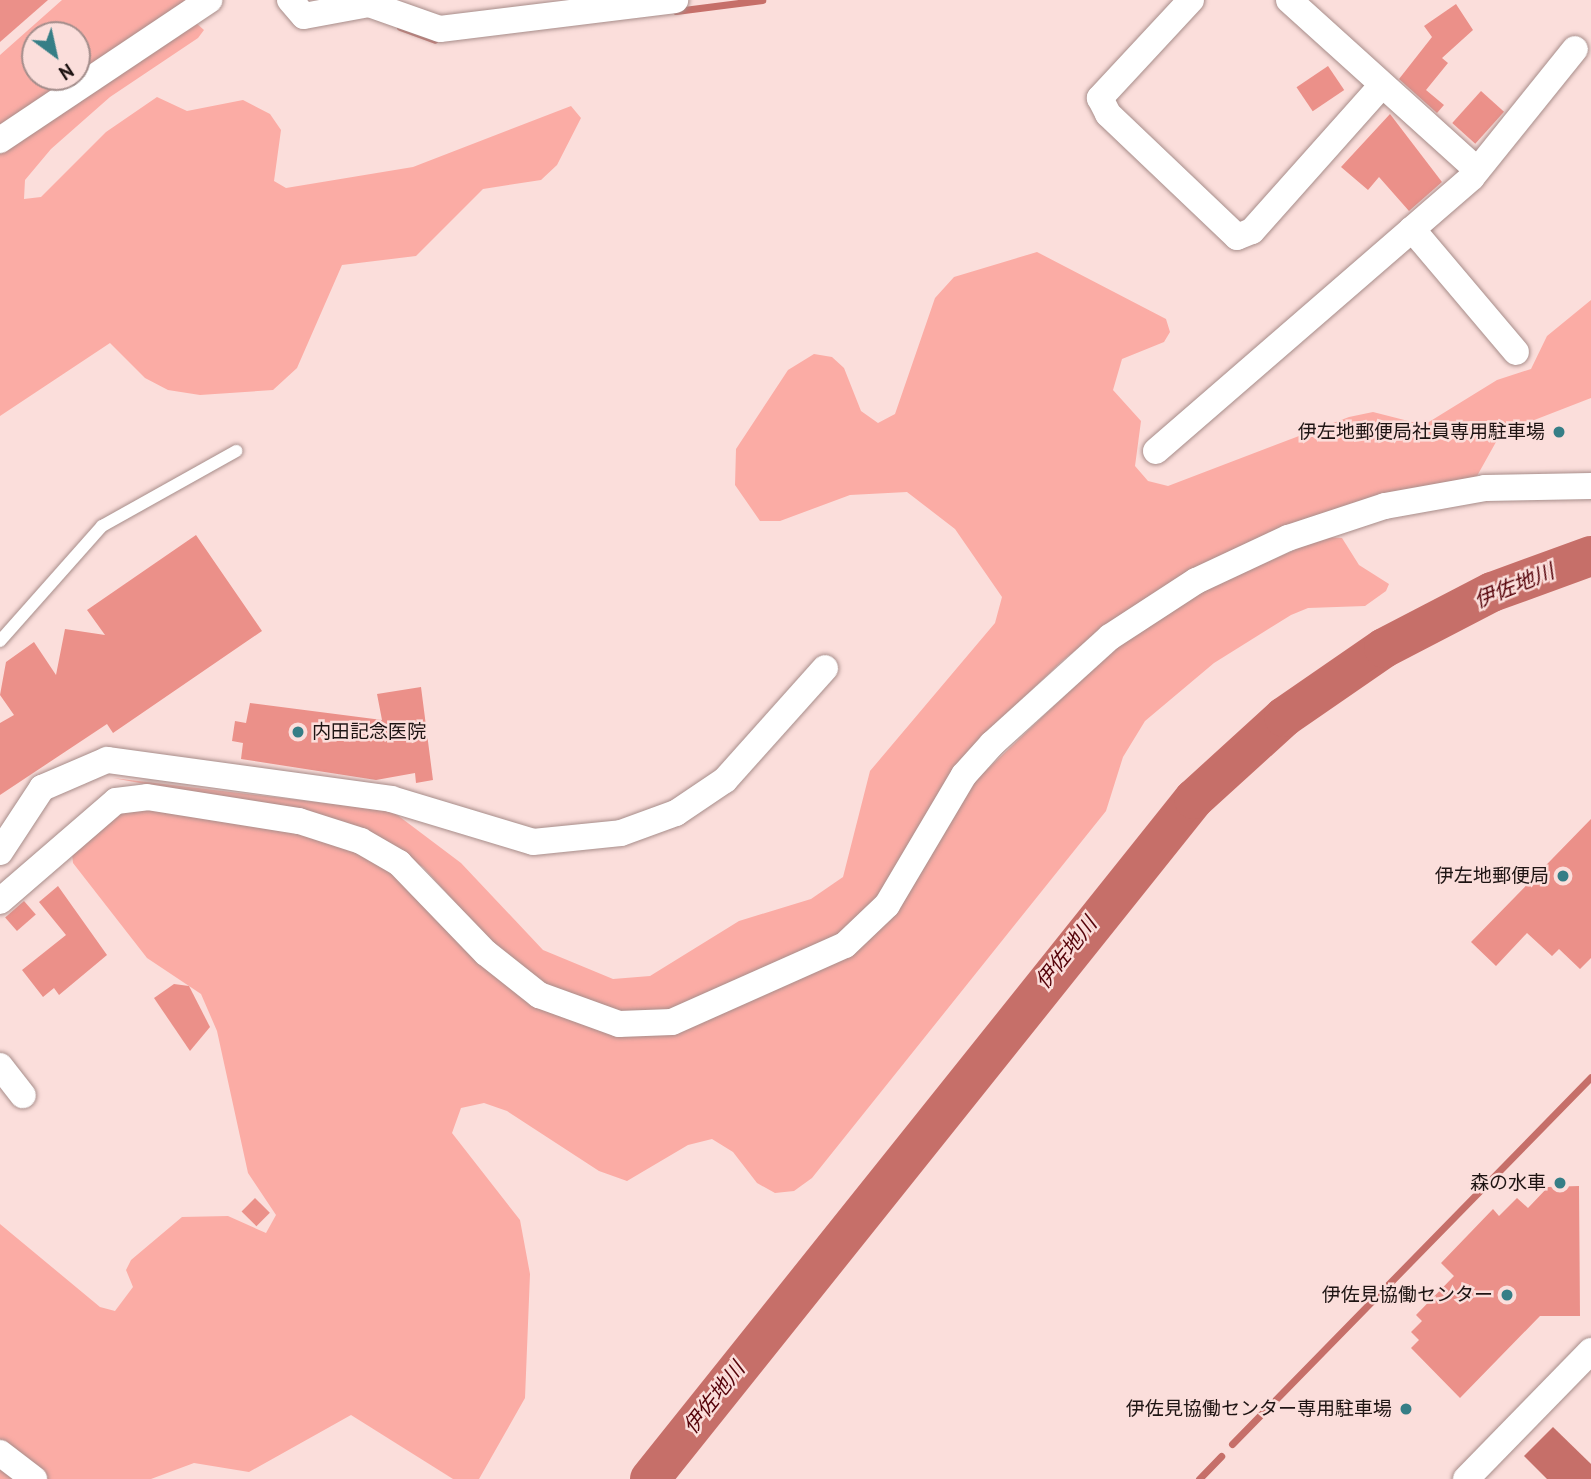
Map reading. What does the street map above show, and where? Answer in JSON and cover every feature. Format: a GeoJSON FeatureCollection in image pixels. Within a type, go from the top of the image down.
{"type":"FeatureCollection","features":[{"type":"Feature","properties":{"kind":"street"},"geometry":{"type":"LineString","coordinates":[[0,140],[209,0]]}},
{"type":"Feature","properties":{"kind":"street"},"geometry":{"type":"LineString","coordinates":[[290,0],[304,16],[369,4],[440,29],[676,0]]}},
{"type":"Feature","properties":{"kind":"street"},"geometry":{"type":"LineString","coordinates":[[1191,0],[1100,98],[1108,114],[1237,237],[1252,231],[1381,86]]}},
{"type":"Feature","properties":{"kind":"street"},"geometry":{"type":"LineString","coordinates":[[1298,3],[1381,86],[1477,170]]}},
{"type":"Feature","properties":{"kind":"street"},"geometry":{"type":"LineString","coordinates":[[1156,451],[1477,170],[1575,49]]}},
{"type":"Feature","properties":{"kind":"street"},"geometry":{"type":"LineString","coordinates":[[1412,229],[1516,352]]}},
{"type":"Feature","properties":{"kind":"street"},"geometry":{"type":"LineString","coordinates":[[3,893],[117,800],[147,797],[299,821],[361,841],[399,863],[486,953],[539,995],[619,1024],[672,1022],[845,945],[887,905],[964,775],[992,744],[1110,637],[1196,581],[1288,538],[1385,506],[1485,488],[1591,486]]}},
{"type":"Feature","properties":{"kind":"street"},"geometry":{"type":"LineString","coordinates":[[0,852],[42,788],[107,761],[391,799],[533,842],[621,833],[676,813],[725,780],[825,668]]}},
{"type":"Feature","properties":{"kind":"street"},"geometry":{"type":"LineString","coordinates":[[0,1066],[23,1094]]}},
{"type":"Feature","properties":{"kind":"street"},"geometry":{"type":"LineString","coordinates":[[1466,1479],[1591,1351]]}},
{"type":"Feature","properties":{"kind":"street"},"geometry":{"type":"LineString","coordinates":[[0,1454],[34,1479]]}},
{"type":"Feature","properties":{"kind":"lane"},"geometry":{"type":"LineString","coordinates":[[0,641],[102,526],[236,451]]}},
{"type":"Feature","properties":{"kind":"shaded area"},"geometry":{"type":"Polygon","coordinates":[[[62,0],[191,0],[91,65],[91,21],[38,21],[62,0]]]}},
{"type":"Feature","properties":{"kind":"shaded area"},"geometry":{"type":"Polygon","coordinates":[[[196,23],[204,30],[198,38],[110,97],[51,149],[25,180],[24,199],[41,197],[106,132],[157,97],[187,111],[243,100],[270,114],[281,130],[274,181],[286,188],[413,167],[571,106],[581,118],[557,165],[541,180],[483,189],[416,256],[342,265],[297,368],[273,390],[200,395],[168,390],[145,378],[110,343],[0,416],[0,154],[196,23]]]}},
{"type":"Feature","properties":{"kind":"shaded area"},"geometry":{"type":"Polygon","coordinates":[[[21,36],[21,91],[53,91],[0,127],[0,55],[21,36]]]}},
{"type":"Feature","properties":{"kind":"shaded area"},"geometry":{"type":"Polygon","coordinates":[[[1037,252],[1166,319],[1170,332],[1164,342],[1122,359],[1113,390],[1141,421],[1135,466],[1148,481],[1168,486],[1349,417],[1373,412],[1424,425],[1497,380],[1531,369],[1547,336],[1591,300],[1591,398],[1501,433],[1477,476],[1283,527],[1146,598],[1063,660],[983,736],[877,899],[838,936],[669,1011],[621,1013],[545,984],[495,946],[423,867],[345,822],[113,778],[392,811],[461,863],[543,950],[613,979],[650,976],[739,921],[811,899],[843,877],[870,771],[995,623],[1002,597],[955,529],[907,492],[850,495],[780,521],[760,521],[735,485],[736,449],[788,370],[814,354],[832,357],[844,368],[861,411],[878,423],[895,414],[935,298],[954,277],[1037,252]]]}},
{"type":"Feature","properties":{"kind":"shaded area"},"geometry":{"type":"Polygon","coordinates":[[[1324,537],[1342,538],[1359,565],[1389,584],[1386,591],[1365,606],[1308,608],[1291,615],[1214,663],[1145,721],[1123,757],[1106,811],[812,1178],[794,1191],[775,1193],[757,1183],[733,1152],[712,1139],[688,1145],[627,1181],[599,1171],[507,1111],[484,1103],[461,1108],[452,1133],[520,1220],[530,1274],[525,1398],[479,1479],[453,1479],[351,1415],[249,1472],[194,1463],[151,1479],[0,1479],[0,1224],[100,1307],[115,1311],[133,1287],[126,1270],[131,1260],[182,1217],[228,1216],[266,1233],[276,1215],[248,1173],[217,1031],[201,994],[147,958],[73,863],[72,854],[120,812],[146,809],[296,832],[356,852],[392,872],[478,962],[533,1004],[617,1035],[675,1033],[852,955],[896,913],[974,782],[1117,646],[1201,591],[1324,537]]]}},
{"type":"Feature","properties":{"kind":"shaded area"},"geometry":{"type":"Polygon","coordinates":[[[1553,1427],[1591,1464],[1591,1479],[1547,1479],[1524,1456],[1553,1427]]]}},
{"type":"Feature","properties":{"kind":"building"},"geometry":{"type":"Polygon","coordinates":[[[0,0],[48,0],[21,21],[0,42],[0,0]]]}},
{"type":"Feature","properties":{"kind":"building"},"geometry":{"type":"Polygon","coordinates":[[[1456,4],[1473,30],[1442,58],[1448,63],[1426,90],[1444,105],[1437,113],[1399,79],[1432,37],[1424,26],[1456,4]]]}},
{"type":"Feature","properties":{"kind":"building"},"geometry":{"type":"Polygon","coordinates":[[[1328,66],[1344,90],[1313,111],[1296,87],[1328,66]]]}},
{"type":"Feature","properties":{"kind":"building"},"geometry":{"type":"Polygon","coordinates":[[[1481,91],[1504,112],[1475,144],[1452,123],[1481,91]]]}},
{"type":"Feature","properties":{"kind":"building"},"geometry":{"type":"Polygon","coordinates":[[[1390,114],[1442,182],[1409,211],[1379,177],[1368,190],[1341,167],[1390,114]]]}},
{"type":"Feature","properties":{"kind":"building"},"geometry":{"type":"Polygon","coordinates":[[[196,535],[262,631],[113,733],[107,724],[0,795],[0,723],[14,715],[0,695],[6,662],[34,642],[56,675],[65,629],[105,635],[87,610],[196,535]]]}},
{"type":"Feature","properties":{"kind":"building"},"geometry":{"type":"Polygon","coordinates":[[[421,687],[433,780],[416,783],[415,773],[376,780],[241,759],[243,743],[232,741],[235,721],[246,723],[250,703],[382,720],[377,694],[421,687]]]}},
{"type":"Feature","properties":{"kind":"building","name":"伊左地郵便局"},"geometry":{"type":"Polygon","coordinates":[[[1591,819],[1591,958],[1580,969],[1559,949],[1552,956],[1527,933],[1496,966],[1471,942],[1591,819]]]}},
{"type":"Feature","properties":{"kind":"building"},"geometry":{"type":"Polygon","coordinates":[[[58,886],[107,955],[59,995],[54,988],[43,997],[22,970],[66,935],[39,902],[58,886]]]}},
{"type":"Feature","properties":{"kind":"building"},"geometry":{"type":"Polygon","coordinates":[[[24,901],[36,915],[17,931],[5,917],[24,901]]]}},
{"type":"Feature","properties":{"kind":"building"},"geometry":{"type":"Polygon","coordinates":[[[174,984],[189,986],[210,1027],[190,1051],[154,998],[174,984]]]}},
{"type":"Feature","properties":{"kind":"building","name":"伊佐見協働センター"},"geometry":{"type":"Polygon","coordinates":[[[1579,1186],[1580,1316],[1540,1316],[1460,1398],[1411,1348],[1419,1340],[1411,1332],[1422,1321],[1416,1315],[1454,1276],[1441,1263],[1493,1209],[1499,1216],[1517,1198],[1528,1208],[1548,1187],[1579,1186]]]}},
{"type":"Feature","properties":{"kind":"building"},"geometry":{"type":"Polygon","coordinates":[[[255,1198],[270,1213],[256,1226],[242,1211],[255,1198]]]}},
{"type":"Feature","properties":{"kind":"waterway"},"geometry":{"type":"LineString","coordinates":[[676,11],[762,0]]}},
{"type":"Feature","properties":{"kind":"waterway"},"geometry":{"type":"LineString","coordinates":[[400,27],[435,40]]}},
{"type":"Feature","properties":{"kind":"waterway","name":"伊佐地川"},"geometry":{"type":"LineString","coordinates":[[650,1479],[1194,799],[1284,717],[1384,648],[1492,592],[1591,556]]}},
{"type":"Feature","properties":{"kind":"waterway"},"geometry":{"type":"LineString","coordinates":[[1232,1444],[1591,1077]]}},
{"type":"Feature","properties":{"kind":"waterway"},"geometry":{"type":"LineString","coordinates":[[1199,1479],[1221,1456]]}},
{"type":"Feature","properties":{"kind":"place","name":"伊左地郵便局社員専用駐車場"},"geometry":{"type":"Point","coordinates":[1559,432]}},
{"type":"Feature","properties":{"kind":"place","name":"内田記念医院"},"geometry":{"type":"Point","coordinates":[298,732]}},
{"type":"Feature","properties":{"kind":"place","name":"伊左地郵便局"},"geometry":{"type":"Point","coordinates":[1563,876]}},
{"type":"Feature","properties":{"kind":"place","name":"森の水車"},"geometry":{"type":"Point","coordinates":[1560,1183]}},
{"type":"Feature","properties":{"kind":"place","name":"伊佐見協働センター"},"geometry":{"type":"Point","coordinates":[1507,1295]}},
{"type":"Feature","properties":{"kind":"place","name":"伊佐見協働センター専用駐車場"},"geometry":{"type":"Point","coordinates":[1406,1409]}}]}
